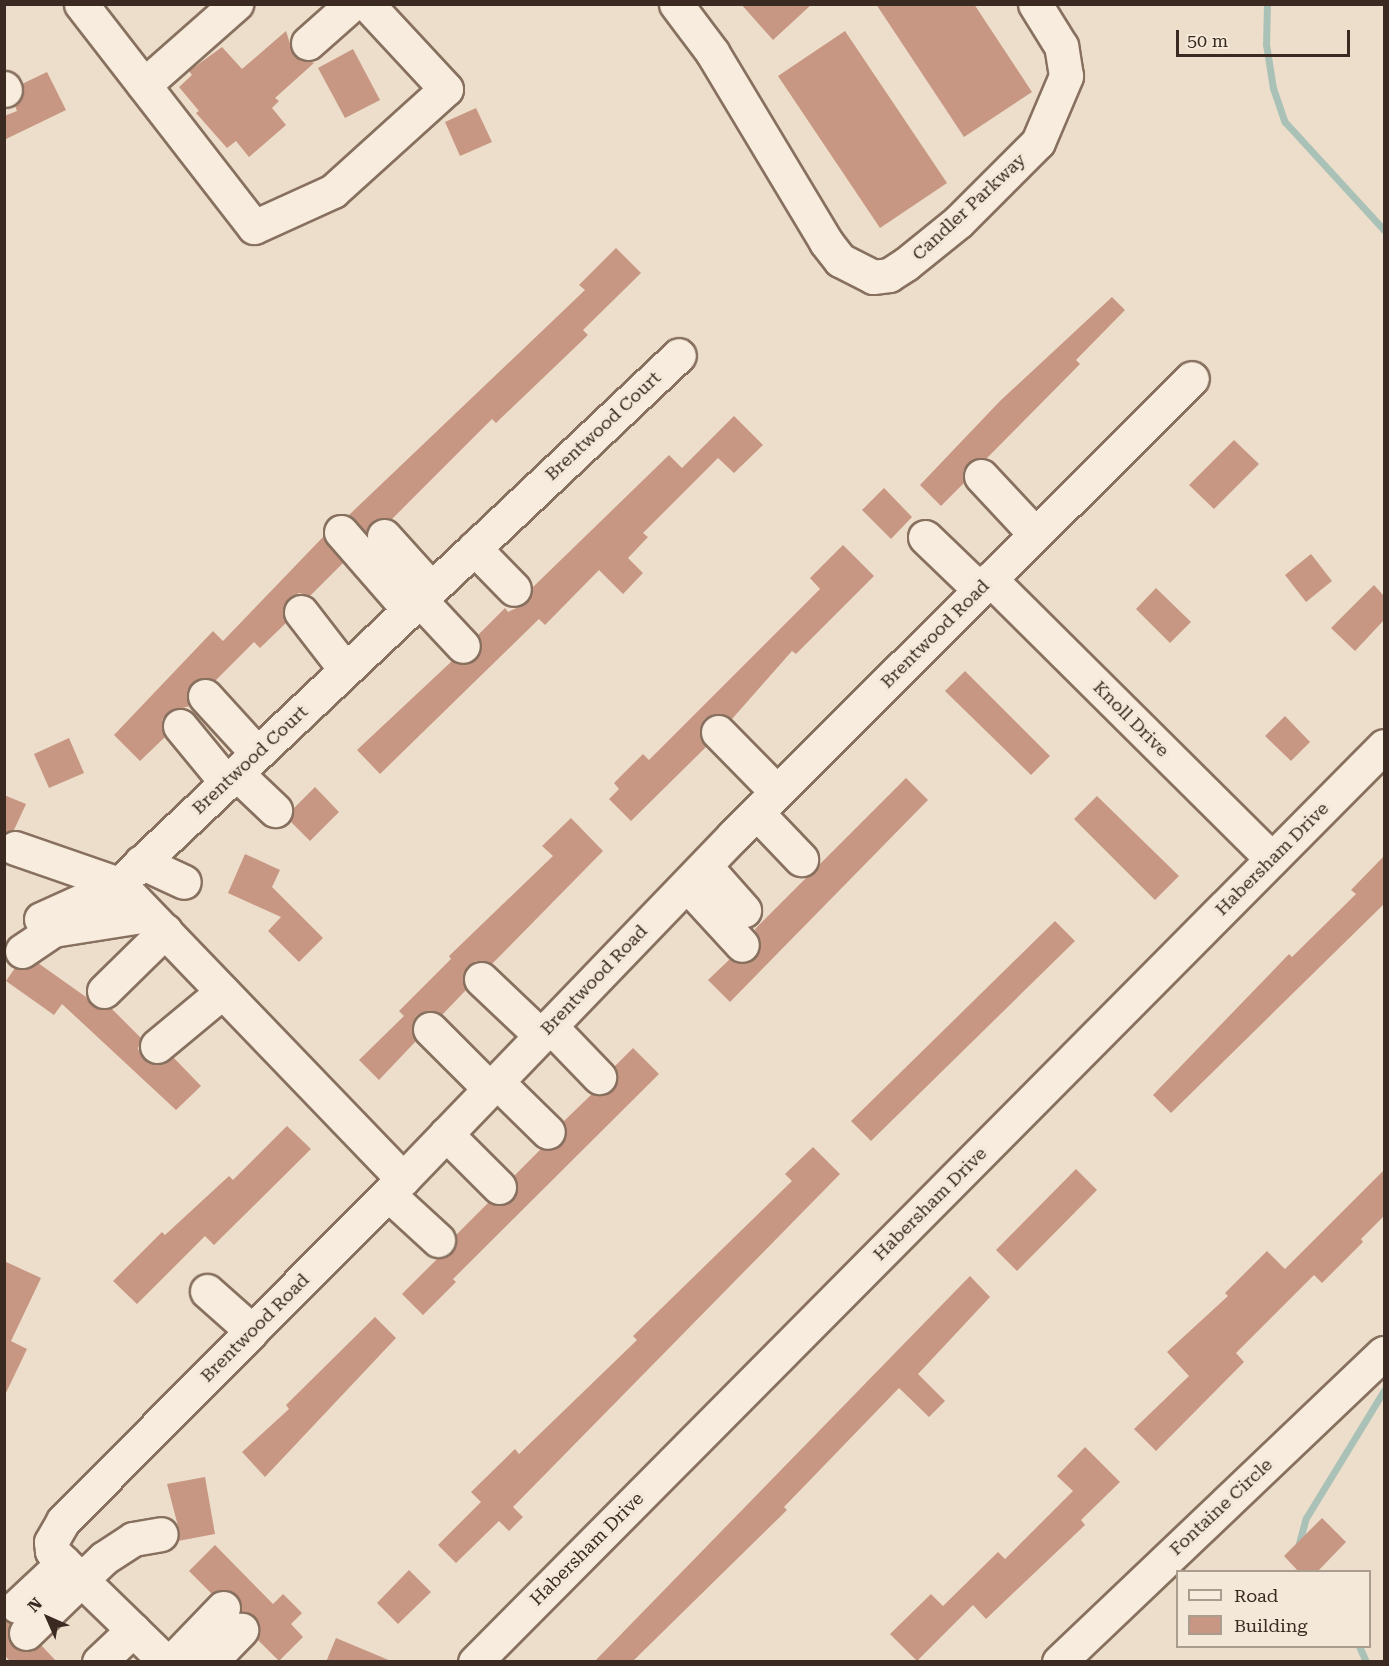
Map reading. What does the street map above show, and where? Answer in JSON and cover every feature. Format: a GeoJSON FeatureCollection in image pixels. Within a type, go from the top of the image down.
{"type":"FeatureCollection","features":[{"type":"Feature","properties":{"kind":"street"},"geometry":{"type":"LineString","coordinates":[[81,4],[254,227],[333,191],[446,89],[367,4]]}},
{"type":"Feature","properties":{"kind":"street"},"geometry":{"type":"LineString","coordinates":[[144,85],[236,4]]}},
{"type":"Feature","properties":{"kind":"street"},"geometry":{"type":"LineString","coordinates":[[308,43],[352,4]]}},
{"type":"Feature","properties":{"kind":"street","name":"Candler Parkway"},"geometry":{"type":"LineString","coordinates":[[676,4],[712,52],[826,242],[840,260],[873,277],[889,275],[906,264],[958,222],[1038,142],[1066,76],[1061,46],[1035,4]]}},
{"type":"Feature","properties":{"kind":"street","name":"Brentwood Court"},"geometry":{"type":"LineString","coordinates":[[157,923],[53,930],[19,941],[130,873],[679,355]]}},
{"type":"Feature","properties":{"kind":"street","name":"Brentwood Road"},"geometry":{"type":"LineString","coordinates":[[80,1577],[52,1551],[51,1542],[63,1521],[446,1134],[767,803],[1192,378]]}},
{"type":"Feature","properties":{"kind":"street"},"geometry":{"type":"LineString","coordinates":[[981,476],[1035,534]]}},
{"type":"Feature","properties":{"kind":"street"},"geometry":{"type":"LineString","coordinates":[[341,532],[420,599],[463,646]]}},
{"type":"Feature","properties":{"kind":"street"},"geometry":{"type":"LineString","coordinates":[[384,536],[420,599]]}},
{"type":"Feature","properties":{"kind":"street","name":"Knoll Drive"},"geometry":{"type":"LineString","coordinates":[[925,537],[985,584],[1272,859]]}},
{"type":"Feature","properties":{"kind":"street"},"geometry":{"type":"LineString","coordinates":[[474,548],[514,589]]}},
{"type":"Feature","properties":{"kind":"street"},"geometry":{"type":"LineString","coordinates":[[301,612],[345,669]]}},
{"type":"Feature","properties":{"kind":"street"},"geometry":{"type":"LineString","coordinates":[[205,696],[240,769]]}},
{"type":"Feature","properties":{"kind":"street"},"geometry":{"type":"LineString","coordinates":[[180,726],[240,769],[276,810]]}},
{"type":"Feature","properties":{"kind":"street"},"geometry":{"type":"LineString","coordinates":[[718,732],[767,803],[801,859]]}},
{"type":"Feature","properties":{"kind":"street","name":"Habersham Drive"},"geometry":{"type":"LineString","coordinates":[[475,1662],[1384,746]]}},
{"type":"Feature","properties":{"kind":"street"},"geometry":{"type":"LineString","coordinates":[[15,848],[130,873],[184,882]]}},
{"type":"Feature","properties":{"kind":"street"},"geometry":{"type":"LineString","coordinates":[[130,873],[157,923],[222,992],[395,1186],[438,1240]]}},
{"type":"Feature","properties":{"kind":"street"},"geometry":{"type":"LineString","coordinates":[[696,875],[744,910]]}},
{"type":"Feature","properties":{"kind":"street"},"geometry":{"type":"LineString","coordinates":[[696,875],[742,945]]}},
{"type":"Feature","properties":{"kind":"street"},"geometry":{"type":"LineString","coordinates":[[104,991],[157,923]]}},
{"type":"Feature","properties":{"kind":"street"},"geometry":{"type":"LineString","coordinates":[[481,979],[599,1077]]}},
{"type":"Feature","properties":{"kind":"street"},"geometry":{"type":"LineString","coordinates":[[157,1046],[222,992]]}},
{"type":"Feature","properties":{"kind":"street"},"geometry":{"type":"LineString","coordinates":[[430,1029],[548,1132]]}},
{"type":"Feature","properties":{"kind":"street"},"geometry":{"type":"LineString","coordinates":[[446,1134],[499,1187]]}},
{"type":"Feature","properties":{"kind":"street"},"geometry":{"type":"LineString","coordinates":[[207,1291],[252,1331]]}},
{"type":"Feature","properties":{"kind":"street","name":"Fontaine Circle"},"geometry":{"type":"LineString","coordinates":[[1059,1662],[1384,1353]]}},
{"type":"Feature","properties":{"kind":"street"},"geometry":{"type":"LineString","coordinates":[[21,1620],[133,1539],[161,1534]]}},
{"type":"Feature","properties":{"kind":"street"},"geometry":{"type":"LineString","coordinates":[[80,1577],[168,1662],[232,1619],[210,1662]]}},
{"type":"Feature","properties":{"kind":"street"},"geometry":{"type":"LineString","coordinates":[[99,1662],[133,1630]]}},
{"type":"Feature","properties":{"kind":"building"},"geometry":{"type":"Polygon","coordinates":[[[741,4],[812,4],[773,40],[741,4]]]}},
{"type":"Feature","properties":{"kind":"building"},"geometry":{"type":"Polygon","coordinates":[[[876,4],[974,4],[1032,92],[964,137],[876,4]]]}},
{"type":"Feature","properties":{"kind":"building"},"geometry":{"type":"Polygon","coordinates":[[[286,31],[294,56],[314,63],[275,98],[279,101],[272,108],[286,125],[249,157],[236,141],[227,148],[196,113],[199,111],[179,87],[192,75],[189,71],[222,47],[242,69],[286,31]]]}},
{"type":"Feature","properties":{"kind":"building"},"geometry":{"type":"Polygon","coordinates":[[[845,31],[947,183],[880,228],[778,76],[845,31]]]}},
{"type":"Feature","properties":{"kind":"building"},"geometry":{"type":"Polygon","coordinates":[[[353,49],[380,100],[345,118],[318,68],[353,49]]]}},
{"type":"Feature","properties":{"kind":"building"},"geometry":{"type":"Polygon","coordinates":[[[47,72],[66,110],[4,140],[4,116],[17,111],[15,106],[21,100],[22,84],[47,72]]]}},
{"type":"Feature","properties":{"kind":"building"},"geometry":{"type":"Polygon","coordinates":[[[476,108],[492,142],[460,156],[445,122],[476,108]]]}},
{"type":"Feature","properties":{"kind":"building"},"geometry":{"type":"Polygon","coordinates":[[[616,248],[641,273],[583,330],[588,335],[496,423],[492,419],[392,519],[380,518],[366,532],[349,515],[585,290],[579,285],[616,248]]]}},
{"type":"Feature","properties":{"kind":"building"},"geometry":{"type":"Polygon","coordinates":[[[1112,297],[1125,310],[1076,360],[1080,364],[987,458],[968,463],[963,471],[964,483],[941,506],[920,485],[1000,401],[1112,297]]]}},
{"type":"Feature","properties":{"kind":"building"},"geometry":{"type":"Polygon","coordinates":[[[734,416],[763,445],[734,473],[718,458],[643,533],[648,537],[628,558],[643,573],[623,594],[599,570],[545,625],[539,619],[380,774],[357,750],[452,661],[467,664],[476,659],[481,651],[478,635],[505,608],[508,612],[527,603],[532,588],[669,455],[682,468],[734,416]]]}},
{"type":"Feature","properties":{"kind":"building"},"geometry":{"type":"Polygon","coordinates":[[[1234,440],[1259,464],[1214,509],[1189,485],[1234,440]]]}},
{"type":"Feature","properties":{"kind":"building"},"geometry":{"type":"Polygon","coordinates":[[[884,488],[912,517],[891,539],[862,510],[884,488]]]}},
{"type":"Feature","properties":{"kind":"building"},"geometry":{"type":"Polygon","coordinates":[[[323,537],[343,563],[310,596],[299,593],[289,598],[284,605],[286,623],[260,648],[254,642],[215,681],[202,678],[192,683],[187,691],[190,706],[168,712],[162,720],[165,737],[140,761],[114,735],[213,631],[223,641],[323,537]]]}},
{"type":"Feature","properties":{"kind":"building"},"geometry":{"type":"Polygon","coordinates":[[[843,545],[874,576],[796,654],[792,651],[732,719],[714,714],[704,719],[700,736],[706,747],[631,821],[609,799],[619,789],[614,783],[643,754],[649,760],[820,589],[810,578],[843,545]]]}},
{"type":"Feature","properties":{"kind":"building"},"geometry":{"type":"Polygon","coordinates":[[[1311,554],[1332,581],[1306,602],[1285,575],[1311,554]]]}},
{"type":"Feature","properties":{"kind":"building"},"geometry":{"type":"Polygon","coordinates":[[[1374,585],[1384,596],[1384,620],[1355,651],[1331,628],[1374,585]]]}},
{"type":"Feature","properties":{"kind":"building"},"geometry":{"type":"Polygon","coordinates":[[[1156,588],[1191,622],[1170,643],[1136,609],[1156,588]]]}},
{"type":"Feature","properties":{"kind":"building"},"geometry":{"type":"Polygon","coordinates":[[[965,671],[1050,756],[1031,775],[945,691],[965,671]]]}},
{"type":"Feature","properties":{"kind":"building"},"geometry":{"type":"Polygon","coordinates":[[[1285,716],[1310,742],[1291,761],[1265,736],[1285,716]]]}},
{"type":"Feature","properties":{"kind":"building"},"geometry":{"type":"Polygon","coordinates":[[[69,738],[84,773],[49,788],[34,754],[69,738]]]}},
{"type":"Feature","properties":{"kind":"building"},"geometry":{"type":"Polygon","coordinates":[[[906,778],[928,800],[730,1002],[708,980],[730,959],[745,963],[755,958],[760,942],[755,929],[906,778]]]}},
{"type":"Feature","properties":{"kind":"building"},"geometry":{"type":"Polygon","coordinates":[[[315,787],[339,812],[310,841],[290,821],[293,809],[315,787]]]}},
{"type":"Feature","properties":{"kind":"building"},"geometry":{"type":"Polygon","coordinates":[[[4,795],[26,804],[14,830],[4,833],[4,795]]]}},
{"type":"Feature","properties":{"kind":"building"},"geometry":{"type":"Polygon","coordinates":[[[1097,796],[1179,876],[1155,900],[1074,819],[1097,796]]]}},
{"type":"Feature","properties":{"kind":"building"},"geometry":{"type":"Polygon","coordinates":[[[571,818],[603,851],[492,964],[476,961],[468,966],[463,975],[466,990],[442,1015],[426,1011],[416,1016],[412,1025],[416,1041],[379,1080],[359,1060],[404,1016],[399,1011],[451,959],[449,956],[553,856],[542,846],[571,818]]]}},
{"type":"Feature","properties":{"kind":"building"},"geometry":{"type":"Polygon","coordinates":[[[245,854],[280,870],[272,887],[323,938],[299,962],[268,931],[281,917],[228,893],[245,854]]]}},
{"type":"Feature","properties":{"kind":"building"},"geometry":{"type":"Polygon","coordinates":[[[1384,856],[1384,904],[1171,1113],[1153,1095],[1289,954],[1292,957],[1356,894],[1351,890],[1384,856]]]}},
{"type":"Feature","properties":{"kind":"building"},"geometry":{"type":"Polygon","coordinates":[[[1055,921],[1075,941],[871,1141],[851,1121],[1055,921]]]}},
{"type":"Feature","properties":{"kind":"building"},"geometry":{"type":"Polygon","coordinates":[[[38,963],[86,997],[91,1005],[100,1009],[111,1008],[141,1038],[138,1049],[143,1058],[160,1065],[173,1057],[201,1086],[176,1110],[62,1004],[54,1015],[6,981],[15,968],[24,970],[38,963]]]}},
{"type":"Feature","properties":{"kind":"building"},"geometry":{"type":"Polygon","coordinates":[[[633,1048],[659,1074],[453,1279],[456,1282],[423,1315],[402,1294],[438,1258],[451,1253],[456,1235],[489,1202],[503,1205],[513,1200],[517,1191],[514,1176],[541,1149],[552,1150],[562,1145],[566,1136],[563,1122],[592,1094],[603,1095],[612,1090],[617,1082],[614,1067],[633,1048]]]}},
{"type":"Feature","properties":{"kind":"building"},"geometry":{"type":"Polygon","coordinates":[[[287,1126],[311,1149],[214,1245],[205,1236],[137,1304],[113,1281],[162,1232],[165,1235],[229,1176],[233,1180],[287,1126]]]}},
{"type":"Feature","properties":{"kind":"building"},"geometry":{"type":"Polygon","coordinates":[[[813,1147],[840,1174],[513,1507],[523,1517],[509,1531],[499,1521],[456,1563],[438,1545],[481,1502],[471,1492],[515,1449],[519,1454],[637,1340],[633,1336],[792,1181],[785,1174],[813,1147]]]}},
{"type":"Feature","properties":{"kind":"building"},"geometry":{"type":"Polygon","coordinates":[[[1076,1169],[1097,1190],[1017,1271],[996,1250],[1076,1169]]]}},
{"type":"Feature","properties":{"kind":"building"},"geometry":{"type":"Polygon","coordinates":[[[1384,1170],[1384,1216],[1361,1239],[1363,1242],[1322,1283],[1314,1275],[1236,1353],[1244,1362],[1156,1451],[1134,1429],[1189,1376],[1167,1352],[1228,1296],[1225,1293],[1267,1251],[1285,1269],[1384,1170]]]}},
{"type":"Feature","properties":{"kind":"building"},"geometry":{"type":"Polygon","coordinates":[[[4,1261],[41,1278],[11,1341],[27,1349],[4,1397],[4,1261]]]}},
{"type":"Feature","properties":{"kind":"building"},"geometry":{"type":"Polygon","coordinates":[[[970,1276],[990,1297],[918,1374],[945,1401],[929,1417],[899,1388],[784,1507],[787,1510],[632,1662],[594,1662],[970,1276]]]}},
{"type":"Feature","properties":{"kind":"building"},"geometry":{"type":"Polygon","coordinates":[[[375,1317],[396,1338],[265,1477],[242,1452],[289,1409],[286,1405],[375,1317]]]}},
{"type":"Feature","properties":{"kind":"building"},"geometry":{"type":"Polygon","coordinates":[[[1085,1447],[1120,1482],[1081,1520],[1085,1525],[986,1619],[973,1605],[917,1661],[890,1634],[931,1594],[943,1606],[998,1552],[1005,1559],[1073,1491],[1057,1476],[1085,1447]]]}},
{"type":"Feature","properties":{"kind":"building"},"geometry":{"type":"Polygon","coordinates":[[[205,1477],[215,1534],[178,1541],[179,1530],[167,1484],[205,1477]]]}},
{"type":"Feature","properties":{"kind":"building"},"geometry":{"type":"Polygon","coordinates":[[[1322,1518],[1346,1542],[1319,1570],[1297,1570],[1284,1556],[1322,1518]]]}},
{"type":"Feature","properties":{"kind":"building"},"geometry":{"type":"Polygon","coordinates":[[[215,1545],[273,1604],[283,1594],[302,1613],[291,1624],[303,1637],[279,1661],[257,1639],[259,1624],[254,1616],[241,1612],[236,1595],[227,1590],[212,1594],[189,1571],[215,1545]]]}},
{"type":"Feature","properties":{"kind":"building"},"geometry":{"type":"Polygon","coordinates":[[[409,1570],[431,1592],[398,1624],[377,1603],[409,1570]]]}},
{"type":"Feature","properties":{"kind":"building"},"geometry":{"type":"Polygon","coordinates":[[[4,1620],[11,1623],[8,1637],[13,1646],[30,1651],[41,1645],[57,1662],[11,1662],[4,1655],[4,1620]]]}},
{"type":"Feature","properties":{"kind":"building"},"geometry":{"type":"Polygon","coordinates":[[[336,1638],[391,1661],[391,1662],[326,1662],[336,1638]]]}},
{"type":"Feature","properties":{"kind":"waterway"},"geometry":{"type":"LineString","coordinates":[[1267,4],[1266,44],[1273,88],[1285,122],[1384,230]]}},
{"type":"Feature","properties":{"kind":"waterway"},"geometry":{"type":"LineString","coordinates":[[1298,1547],[1306,1518],[1384,1390]]}},
{"type":"Feature","properties":{"kind":"waterway"},"geometry":{"type":"LineString","coordinates":[[1360,1648],[1366,1662]]}}]}
